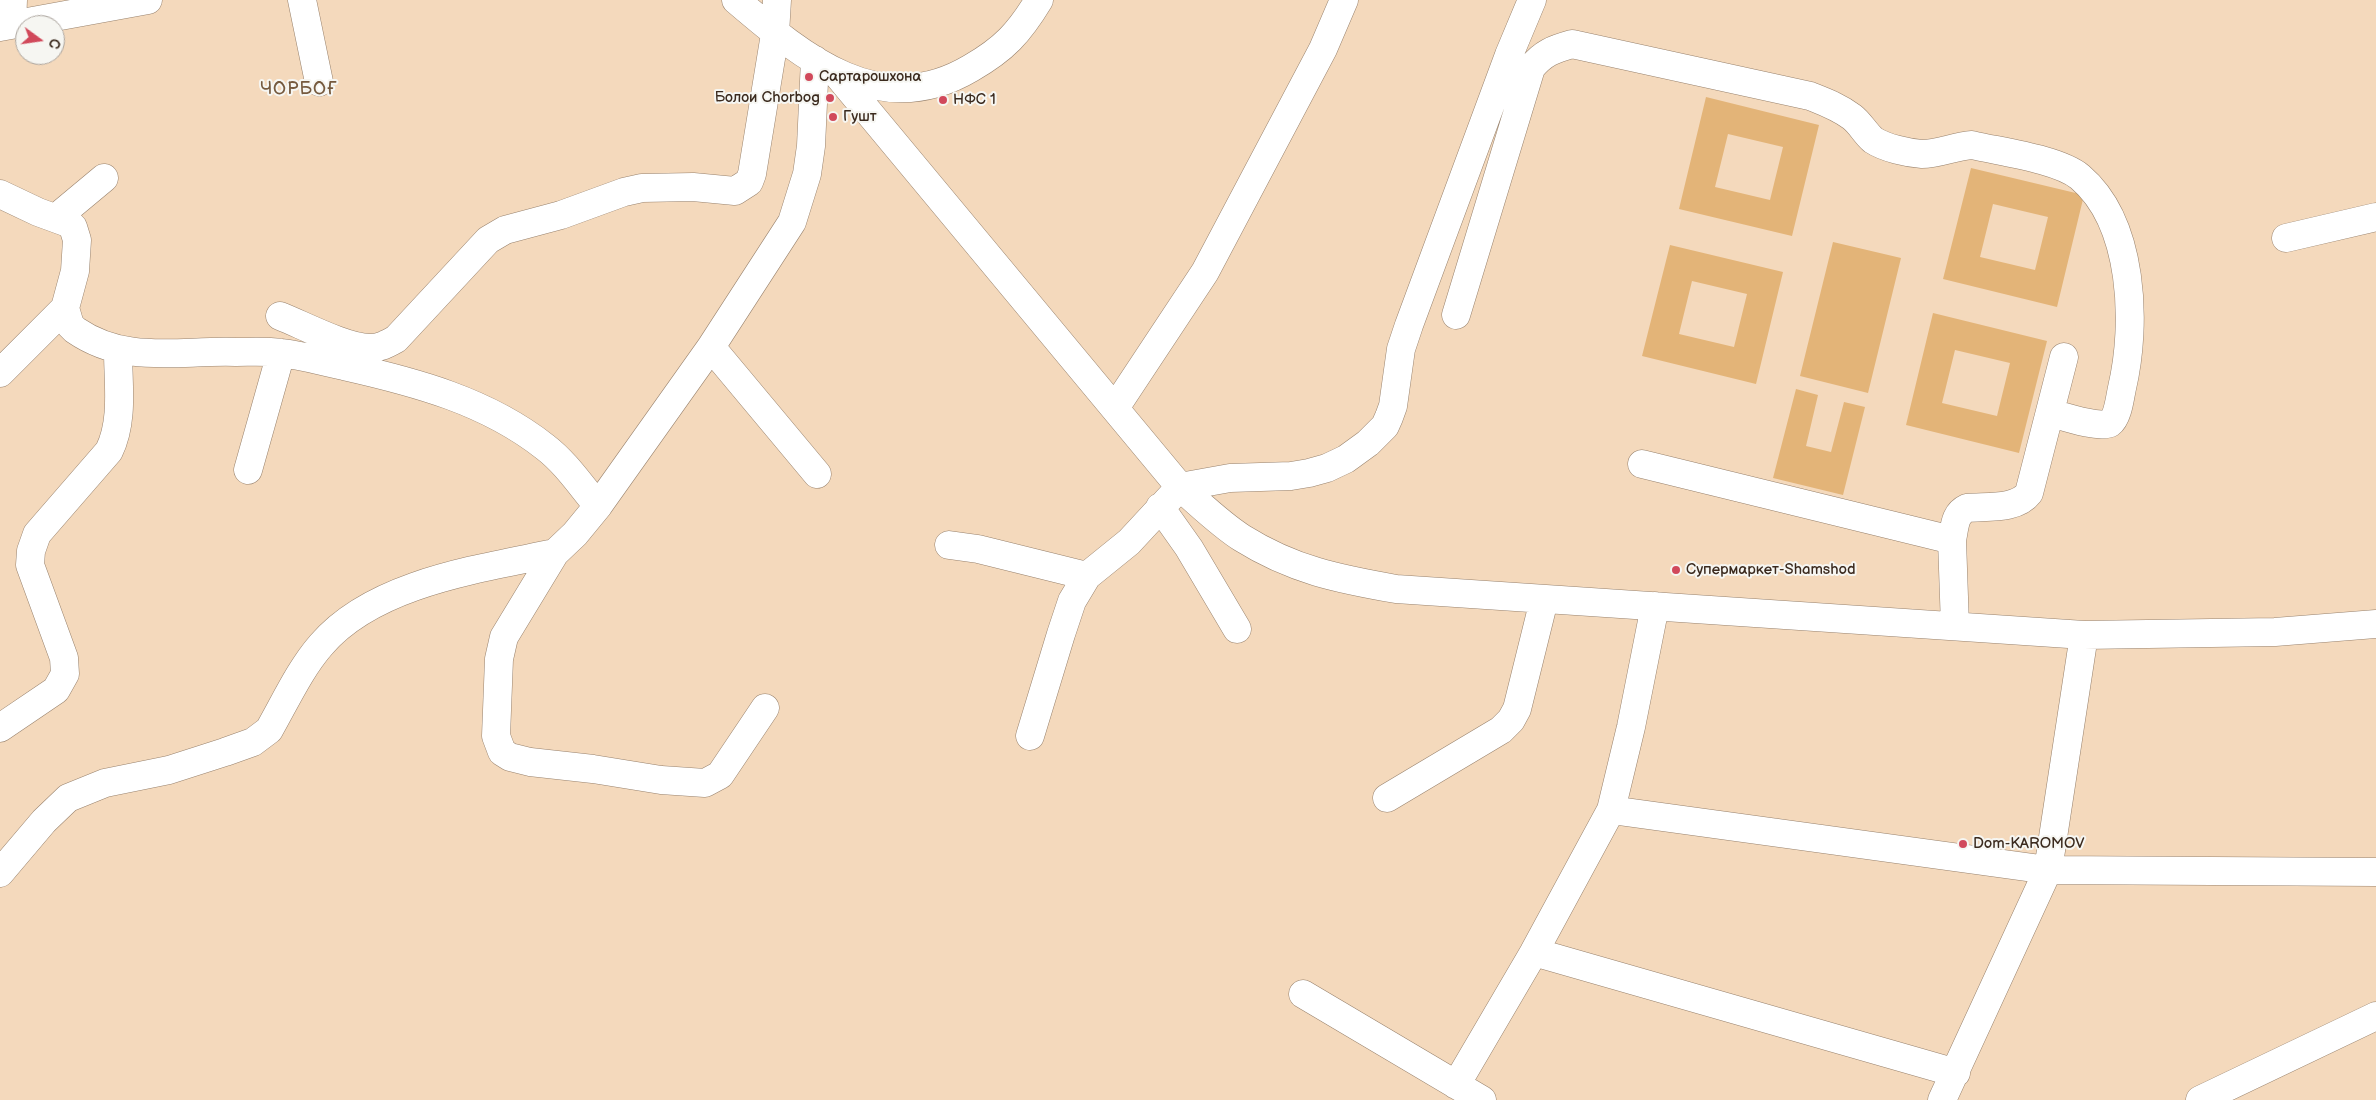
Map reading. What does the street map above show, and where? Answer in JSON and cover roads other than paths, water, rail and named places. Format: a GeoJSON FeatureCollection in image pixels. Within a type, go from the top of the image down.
{"type":"FeatureCollection","features":[{"type":"Feature","properties":{"kind":"street"},"geometry":{"type":"LineString","coordinates":[[8,17],[148,0]]}},
{"type":"Feature","properties":{"kind":"street"},"geometry":{"type":"LineString","coordinates":[[302,0],[319,82]]}},
{"type":"Feature","properties":{"kind":"street"},"geometry":{"type":"LineString","coordinates":[[736,0],[775,34],[826,66],[867,84],[901,90],[927,87],[960,74],[994,54],[1023,27],[1039,0]]}},
{"type":"Feature","properties":{"kind":"street"},"geometry":{"type":"LineString","coordinates":[[280,316],[352,344],[368,348],[383,346],[396,339],[488,240],[506,230],[561,215],[624,192],[642,188],[693,187],[735,191],[742,188],[749,182],[752,174],[775,34],[777,0]]}},
{"type":"Feature","properties":{"kind":"street"},"geometry":{"type":"LineString","coordinates":[[1114,408],[1205,272],[1323,49],[1344,0]]}},
{"type":"Feature","properties":{"kind":"street"},"geometry":{"type":"LineString","coordinates":[[1030,736],[1060,634],[1072,602],[1087,576],[1129,542],[1180,487],[1230,478],[1291,476],[1328,468],[1353,454],[1385,426],[1393,406],[1401,349],[1406,333],[1509,55],[1532,0]]}},
{"type":"Feature","properties":{"kind":"street"},"geometry":{"type":"LineString","coordinates":[[1456,314],[1531,68],[1539,58],[1551,49],[1572,44],[1810,96],[1832,104],[1854,118],[1867,134],[1881,144],[1911,152],[1934,153],[1958,146],[1972,145],[2059,165],[2079,176],[2094,191],[2112,221],[2123,254],[2129,292],[2126,371],[2114,419],[2110,422],[2098,424],[2051,413]]}},
{"type":"Feature","properties":{"kind":"street"},"geometry":{"type":"LineString","coordinates":[[765,708],[720,775],[705,783],[661,780],[593,768],[530,762],[510,757],[502,752],[496,736],[499,659],[504,636],[555,553],[576,534],[598,506],[711,347],[792,222],[806,174],[826,66]]}},
{"type":"Feature","properties":{"kind":"street"},"geometry":{"type":"LineString","coordinates":[[826,66],[1180,487],[1241,537],[1285,560],[1332,578],[1396,589],[2084,635],[2274,632],[2376,624]]}},
{"type":"Feature","properties":{"kind":"street"},"geometry":{"type":"LineString","coordinates":[[56,218],[104,178]]}},
{"type":"Feature","properties":{"kind":"street"},"geometry":{"type":"LineString","coordinates":[[0,194],[73,227],[77,240],[75,272],[65,308],[0,373]]}},
{"type":"Feature","properties":{"kind":"street"},"geometry":{"type":"LineString","coordinates":[[2286,238],[2376,217]]}},
{"type":"Feature","properties":{"kind":"street"},"geometry":{"type":"LineString","coordinates":[[65,308],[70,325],[74,330],[118,351],[156,355],[207,351],[281,353],[408,381],[461,399],[525,433],[546,447],[598,506]]}},
{"type":"Feature","properties":{"kind":"street"},"geometry":{"type":"LineString","coordinates":[[711,347],[817,474]]}},
{"type":"Feature","properties":{"kind":"street"},"geometry":{"type":"LineString","coordinates":[[0,728],[56,690],[65,674],[64,658],[30,565],[31,551],[37,534],[109,451],[114,442],[118,425],[118,351]]}},
{"type":"Feature","properties":{"kind":"street"},"geometry":{"type":"LineString","coordinates":[[248,470],[281,353]]}},
{"type":"Feature","properties":{"kind":"street"},"geometry":{"type":"LineString","coordinates":[[1955,626],[1952,540],[1956,519],[1961,510],[1967,508],[2014,504],[2025,498],[2032,487],[2064,357]]}},
{"type":"Feature","properties":{"kind":"street"},"geometry":{"type":"LineString","coordinates":[[1642,464],[1952,540]]}},
{"type":"Feature","properties":{"kind":"street"},"geometry":{"type":"LineString","coordinates":[[1160,507],[1189,548],[1237,629]]}},
{"type":"Feature","properties":{"kind":"street"},"geometry":{"type":"LineString","coordinates":[[949,545],[978,549],[1087,576]]}},
{"type":"Feature","properties":{"kind":"street"},"geometry":{"type":"LineString","coordinates":[[0,872],[44,821],[68,798],[105,783],[170,770],[261,737],[269,730],[307,664],[320,646],[334,631],[357,613],[379,601],[462,572],[555,553]]}},
{"type":"Feature","properties":{"kind":"street"},"geometry":{"type":"LineString","coordinates":[[1387,798],[1501,730],[1511,720],[1517,708],[1544,600]]}},
{"type":"Feature","properties":{"kind":"street"},"geometry":{"type":"LineString","coordinates":[[1456,1085],[1534,952],[1611,810],[1631,727],[1656,606]]}},
{"type":"Feature","properties":{"kind":"street"},"geometry":{"type":"LineString","coordinates":[[1942,1100],[1956,1074],[2048,870],[2084,635]]}},
{"type":"Feature","properties":{"kind":"street"},"geometry":{"type":"LineString","coordinates":[[1611,810],[2048,870],[2376,872]]}},
{"type":"Feature","properties":{"kind":"street"},"geometry":{"type":"LineString","coordinates":[[1534,952],[1956,1074]]}},
{"type":"Feature","properties":{"kind":"street"},"geometry":{"type":"LineString","coordinates":[[1303,994],[1482,1100]]}},
{"type":"Feature","properties":{"kind":"street"},"geometry":{"type":"LineString","coordinates":[[2200,1100],[2376,1016]]}},
{"type":"Feature","properties":{"kind":"place","name":"Сартарошхона"},"geometry":{"type":"Point","coordinates":[809,77]}},
{"type":"Feature","properties":{"kind":"place","name":"Болои Chorbog"},"geometry":{"type":"Point","coordinates":[830,98]}},
{"type":"Feature","properties":{"kind":"place","name":"НФС 1"},"geometry":{"type":"Point","coordinates":[943,100]}},
{"type":"Feature","properties":{"kind":"place","name":"Гушт"},"geometry":{"type":"Point","coordinates":[833,117]}},
{"type":"Feature","properties":{"kind":"place","name":"Супермаркет-Shamshod"},"geometry":{"type":"Point","coordinates":[1676,570]}},
{"type":"Feature","properties":{"kind":"place","name":"Dom-KAROMOV"},"geometry":{"type":"Point","coordinates":[1963,844]}},
{"type":"Feature","properties":{"kind":"district","name":"ЧОРБОҒ"},"geometry":{"type":"Point","coordinates":[299,89]}}]}
